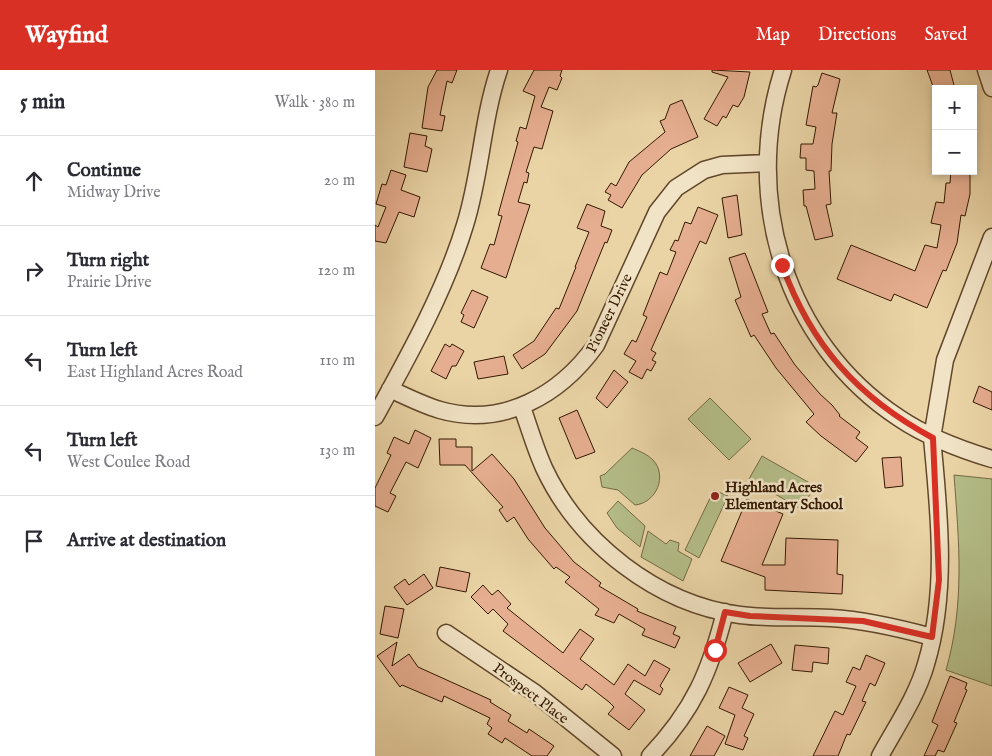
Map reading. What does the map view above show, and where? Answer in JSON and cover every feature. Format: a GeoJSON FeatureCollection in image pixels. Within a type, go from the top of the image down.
{"type":"FeatureCollection","features":[{"type":"Feature","properties":{"kind":"street"},"geometry":{"type":"LineString","coordinates":[[375,417],[443,282],[459,244],[477,177],[491,95],[499,70]]}},
{"type":"Feature","properties":{"kind":"street"},"geometry":{"type":"LineString","coordinates":[[783,70],[772,114],[767,163],[769,206],[777,247],[788,282],[806,320],[829,354],[853,382],[891,413],[933,438],[992,459]]}},
{"type":"Feature","properties":{"kind":"street"},"geometry":{"type":"LineString","coordinates":[[986,70],[992,88]]}},
{"type":"Feature","properties":{"kind":"street","name":"Pioneer Drive"},"geometry":{"type":"LineString","coordinates":[[390,389],[426,405],[453,413],[488,414],[522,407],[554,389],[569,377],[596,345],[657,212],[676,188],[704,170],[722,165],[767,163]]}},
{"type":"Feature","properties":{"kind":"street"},"geometry":{"type":"LineString","coordinates":[[880,756],[920,680],[932,637],[939,580],[933,438],[945,360],[992,237]]}},
{"type":"Feature","properties":{"kind":"street"},"geometry":{"type":"LineString","coordinates":[[522,407],[545,469],[564,501],[587,532],[623,564],[648,582],[691,603],[725,612],[750,616],[863,621],[932,637]]}},
{"type":"Feature","properties":{"kind":"street"},"geometry":{"type":"LineString","coordinates":[[650,756],[674,732],[696,694],[709,664],[725,612]]}},
{"type":"Feature","properties":{"kind":"street","name":"Prospect Place"},"geometry":{"type":"LineString","coordinates":[[446,634],[535,693],[613,756]]}},
{"type":"Feature","properties":{"kind":"green space"},"geometry":{"type":"Polygon","coordinates":[[[710,398],[751,439],[729,460],[688,419],[710,398]]]}},
{"type":"Feature","properties":{"kind":"green space"},"geometry":{"type":"Polygon","coordinates":[[[632,448],[646,454],[653,460],[659,473],[659,481],[654,494],[649,499],[635,505],[618,490],[602,487],[600,476],[605,474],[632,448]]]}},
{"type":"Feature","properties":{"kind":"green space"},"geometry":{"type":"Polygon","coordinates":[[[762,456],[815,486],[801,509],[749,479],[762,456]]]}},
{"type":"Feature","properties":{"kind":"green space"},"geometry":{"type":"Polygon","coordinates":[[[954,475],[992,479],[992,686],[946,670],[956,621],[959,573],[954,475]]]}},
{"type":"Feature","properties":{"kind":"green space"},"geometry":{"type":"Polygon","coordinates":[[[714,490],[728,496],[699,558],[685,550],[714,490]]]}},
{"type":"Feature","properties":{"kind":"green space"},"geometry":{"type":"Polygon","coordinates":[[[618,501],[645,526],[640,547],[617,528],[607,513],[618,501]]]}},
{"type":"Feature","properties":{"kind":"green space"},"geometry":{"type":"Polygon","coordinates":[[[648,531],[666,544],[670,540],[679,543],[678,551],[692,559],[683,581],[641,557],[648,531]]]}},
{"type":"Feature","properties":{"kind":"building"},"geometry":{"type":"Polygon","coordinates":[[[437,70],[457,70],[452,83],[447,81],[440,115],[445,116],[442,131],[422,128],[428,87],[437,70]]]}},
{"type":"Feature","properties":{"kind":"building"},"geometry":{"type":"Polygon","coordinates":[[[534,70],[562,70],[560,76],[562,78],[557,90],[549,87],[541,107],[553,111],[542,149],[534,147],[526,172],[529,173],[527,183],[524,182],[518,202],[530,205],[506,278],[481,268],[490,244],[494,245],[502,216],[498,215],[518,142],[516,141],[520,127],[526,129],[535,96],[523,91],[534,70]]]}},
{"type":"Feature","properties":{"kind":"building"},"geometry":{"type":"Polygon","coordinates":[[[712,70],[750,72],[744,97],[738,107],[733,105],[726,118],[723,116],[717,126],[704,119],[728,77],[712,72],[712,70]]]}},
{"type":"Feature","properties":{"kind":"building"},"geometry":{"type":"Polygon","coordinates":[[[927,70],[950,70],[954,85],[933,85],[927,70]]]}},
{"type":"Feature","properties":{"kind":"building"},"geometry":{"type":"Polygon","coordinates":[[[822,73],[840,79],[832,113],[837,113],[832,144],[831,171],[829,171],[831,204],[826,205],[833,236],[815,240],[806,206],[804,206],[803,190],[815,189],[814,171],[806,170],[806,158],[800,158],[801,144],[813,144],[816,127],[806,125],[813,86],[816,87],[818,85],[822,73]]]}},
{"type":"Feature","properties":{"kind":"building"},"geometry":{"type":"Polygon","coordinates":[[[682,100],[698,137],[671,149],[642,175],[622,208],[608,200],[611,195],[605,192],[611,183],[616,186],[629,162],[665,132],[660,121],[665,119],[670,105],[682,100]]]}},
{"type":"Feature","properties":{"kind":"building"},"geometry":{"type":"Polygon","coordinates":[[[410,133],[427,136],[425,146],[432,149],[427,172],[404,167],[410,133]]]}},
{"type":"Feature","properties":{"kind":"building"},"geometry":{"type":"Polygon","coordinates":[[[391,170],[406,175],[401,190],[420,197],[414,217],[399,212],[386,243],[375,241],[375,225],[378,227],[386,207],[376,204],[382,184],[386,185],[391,170]]]}},
{"type":"Feature","properties":{"kind":"building"},"geometry":{"type":"Polygon","coordinates":[[[951,175],[970,175],[970,194],[965,216],[961,215],[957,243],[946,271],[943,270],[927,308],[894,294],[891,301],[837,279],[851,245],[915,271],[925,245],[937,248],[941,225],[931,223],[936,202],[944,203],[946,183],[950,183],[951,175]]]}},
{"type":"Feature","properties":{"kind":"building"},"geometry":{"type":"Polygon","coordinates":[[[737,195],[742,235],[728,238],[722,198],[737,195]]]}},
{"type":"Feature","properties":{"kind":"building"},"geometry":{"type":"Polygon","coordinates":[[[587,204],[605,211],[601,226],[612,230],[607,243],[605,242],[577,311],[545,354],[522,369],[513,355],[534,341],[556,308],[559,309],[589,232],[577,228],[587,204]]]}},
{"type":"Feature","properties":{"kind":"building"},"geometry":{"type":"Polygon","coordinates":[[[698,207],[718,215],[706,244],[700,241],[651,350],[656,353],[652,360],[656,362],[651,371],[647,369],[642,379],[629,372],[636,361],[624,354],[632,340],[636,342],[647,317],[643,315],[660,272],[667,275],[676,252],[670,250],[675,240],[678,241],[685,222],[691,224],[698,207]]]}},
{"type":"Feature","properties":{"kind":"building"},"geometry":{"type":"Polygon","coordinates":[[[745,253],[768,312],[762,314],[771,334],[774,333],[795,365],[832,405],[839,416],[860,432],[856,438],[868,447],[856,462],[821,436],[806,422],[814,414],[776,368],[754,335],[751,337],[735,300],[741,297],[729,258],[745,253]]]}},
{"type":"Feature","properties":{"kind":"building"},"geometry":{"type":"Polygon","coordinates":[[[472,290],[488,297],[474,328],[461,322],[464,315],[461,313],[472,290]]]}},
{"type":"Feature","properties":{"kind":"building"},"geometry":{"type":"Polygon","coordinates":[[[445,344],[450,347],[452,344],[464,351],[456,366],[452,366],[446,379],[431,371],[445,344]]]}},
{"type":"Feature","properties":{"kind":"building"},"geometry":{"type":"Polygon","coordinates":[[[504,356],[508,374],[478,379],[474,362],[504,356]]]}},
{"type":"Feature","properties":{"kind":"building"},"geometry":{"type":"Polygon","coordinates":[[[614,370],[628,382],[607,408],[596,398],[614,370]]]}},
{"type":"Feature","properties":{"kind":"building"},"geometry":{"type":"Polygon","coordinates":[[[979,386],[992,392],[992,410],[973,402],[979,386]]]}},
{"type":"Feature","properties":{"kind":"building"},"geometry":{"type":"Polygon","coordinates":[[[577,410],[595,452],[576,459],[559,418],[577,410]]]}},
{"type":"Feature","properties":{"kind":"building"},"geometry":{"type":"Polygon","coordinates":[[[415,430],[431,438],[418,468],[406,462],[390,493],[396,496],[388,512],[375,506],[375,488],[391,455],[387,453],[394,437],[409,444],[415,430]]]}},
{"type":"Feature","properties":{"kind":"building"},"geometry":{"type":"Polygon","coordinates":[[[439,439],[456,439],[456,447],[472,447],[472,471],[492,454],[514,479],[545,528],[574,562],[601,583],[599,586],[638,609],[637,611],[676,627],[673,634],[680,637],[675,648],[642,635],[645,629],[619,614],[614,623],[595,615],[599,609],[565,582],[570,577],[556,567],[554,569],[528,539],[514,517],[507,522],[499,510],[503,507],[465,465],[440,465],[439,439]]]}},
{"type":"Feature","properties":{"kind":"building"},"geometry":{"type":"Polygon","coordinates":[[[901,457],[903,486],[885,488],[882,458],[901,457]]]}},
{"type":"Feature","properties":{"kind":"building"},"geometry":{"type":"Polygon","coordinates":[[[747,499],[783,514],[762,565],[785,565],[786,538],[838,540],[837,574],[843,575],[842,594],[765,590],[765,577],[721,561],[747,499]]]}},
{"type":"Feature","properties":{"kind":"building"},"geometry":{"type":"Polygon","coordinates":[[[440,567],[470,573],[466,592],[436,586],[440,567]]]}},
{"type":"Feature","properties":{"kind":"building"},"geometry":{"type":"Polygon","coordinates":[[[424,574],[433,588],[407,605],[394,587],[405,579],[409,585],[424,574]]]}},
{"type":"Feature","properties":{"kind":"building"},"geometry":{"type":"Polygon","coordinates":[[[483,585],[492,595],[498,590],[511,604],[507,608],[563,653],[580,629],[594,639],[580,659],[614,685],[628,664],[645,676],[654,660],[670,669],[660,686],[663,689],[660,695],[634,680],[625,694],[645,710],[629,730],[608,714],[614,707],[609,702],[586,684],[582,690],[503,631],[508,624],[493,609],[488,614],[471,597],[483,585]]]}},
{"type":"Feature","properties":{"kind":"building"},"geometry":{"type":"Polygon","coordinates":[[[385,606],[404,609],[398,638],[380,634],[385,606]]]}},
{"type":"Feature","properties":{"kind":"building"},"geometry":{"type":"Polygon","coordinates":[[[397,642],[392,666],[409,654],[418,667],[491,700],[490,702],[511,715],[508,721],[527,733],[529,729],[554,746],[547,756],[532,756],[505,738],[502,743],[488,734],[492,728],[487,724],[490,718],[444,696],[442,702],[402,685],[400,687],[377,656],[397,642]]]}},
{"type":"Feature","properties":{"kind":"building"},"geometry":{"type":"Polygon","coordinates":[[[771,644],[782,663],[750,682],[738,663],[771,644]]]}},
{"type":"Feature","properties":{"kind":"building"},"geometry":{"type":"Polygon","coordinates":[[[795,645],[829,648],[828,664],[813,662],[812,672],[792,670],[795,645]]]}},
{"type":"Feature","properties":{"kind":"building"},"geometry":{"type":"Polygon","coordinates":[[[866,655],[885,663],[875,686],[870,683],[862,701],[866,702],[850,735],[847,734],[838,756],[813,756],[835,711],[843,715],[856,686],[846,682],[853,667],[860,670],[866,655]]]}},
{"type":"Feature","properties":{"kind":"building"},"geometry":{"type":"Polygon","coordinates":[[[950,676],[967,683],[965,689],[967,690],[954,722],[957,723],[944,752],[938,750],[935,756],[924,756],[938,725],[932,722],[950,676]]]}},
{"type":"Feature","properties":{"kind":"building"},"geometry":{"type":"Polygon","coordinates":[[[729,687],[748,695],[742,708],[754,714],[744,736],[748,738],[743,750],[725,744],[735,715],[719,708],[729,687]]]}},
{"type":"Feature","properties":{"kind":"building"},"geometry":{"type":"Polygon","coordinates":[[[707,726],[725,736],[714,756],[690,756],[707,726]]]}},
{"type":"Feature","properties":{"kind":"place","name":"Highland Acres Elementary School"},"geometry":{"type":"Point","coordinates":[715,496]}},
{"type":"Feature","properties":{"kind":"route"},"geometry":{"type":"LineString","coordinates":[[715,650],[725,612],[765,617],[829,618],[863,621],[932,637],[939,580],[933,438],[899,419],[883,407],[853,382],[840,368],[806,320],[782,265]]}}]}
